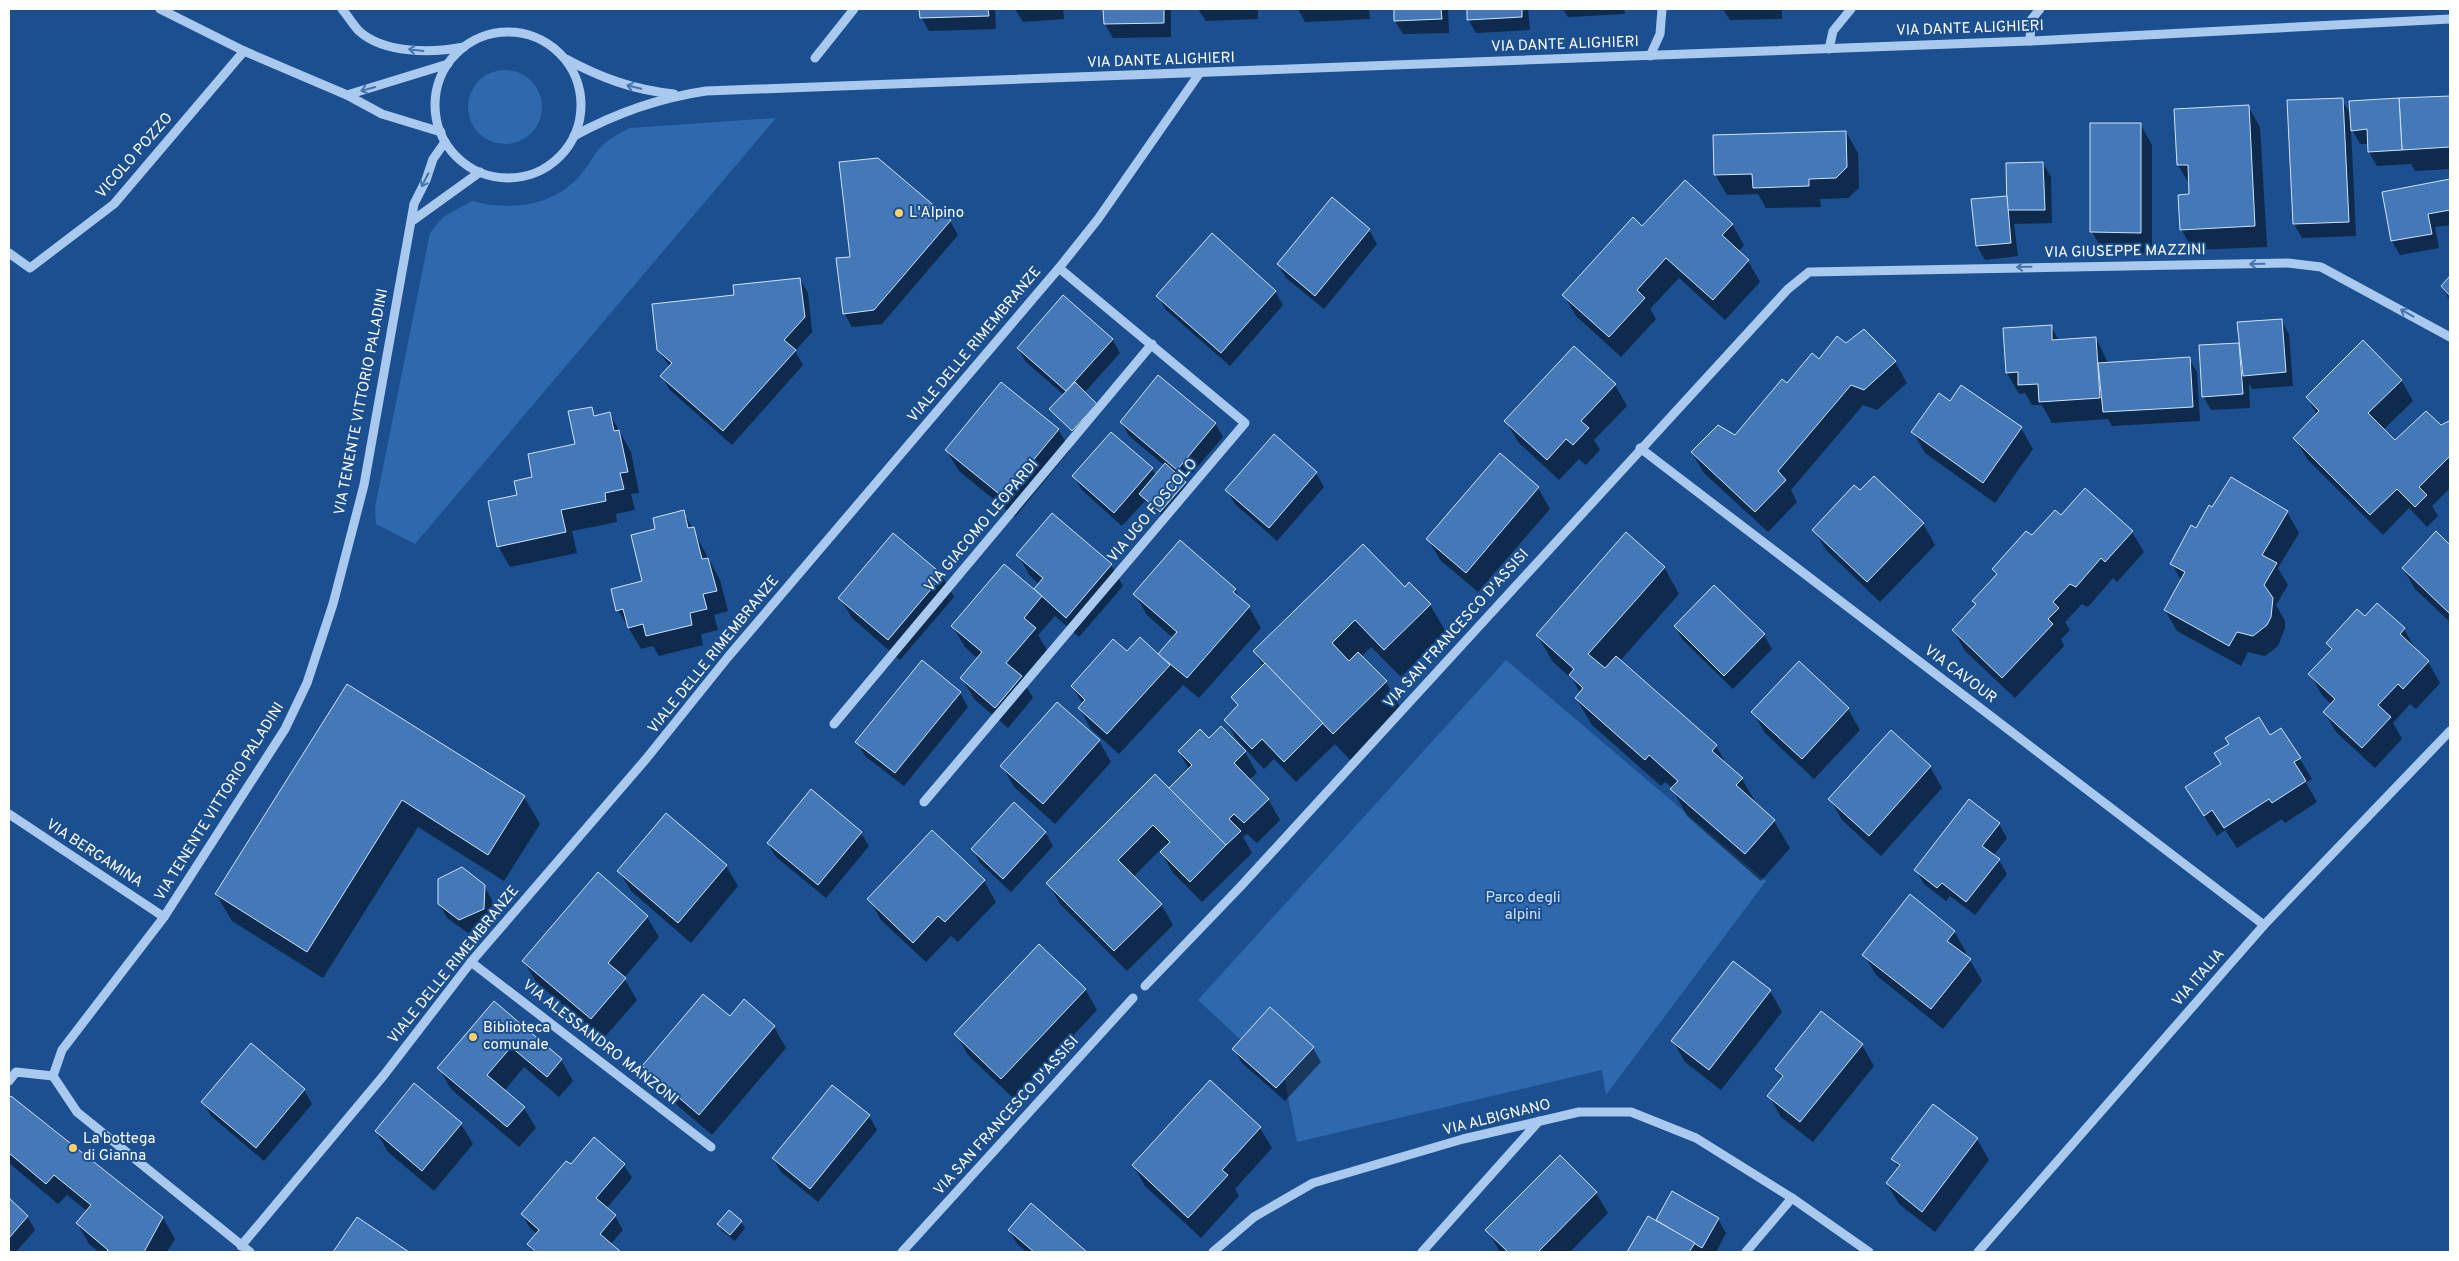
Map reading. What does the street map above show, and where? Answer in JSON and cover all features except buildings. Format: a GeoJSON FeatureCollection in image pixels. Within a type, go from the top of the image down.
{"type":"FeatureCollection","features":[{"type":"Feature","properties":{"kind":"street"},"geometry":{"type":"LineString","coordinates":[[160,9],[244,51],[347,95],[389,117],[441,132]]}},
{"type":"Feature","properties":{"kind":"street"},"geometry":{"type":"LineString","coordinates":[[342,9],[359,31],[399,48],[422,52],[464,46],[484,36],[506,32],[529,35],[549,44],[565,58],[576,76],[581,96],[580,117],[574,136],[564,152],[551,164],[534,173],[507,177],[480,172],[454,154],[445,142],[436,115],[436,97],[440,80],[448,64],[464,46]]}},
{"type":"Feature","properties":{"kind":"street"},"geometry":{"type":"LineString","coordinates":[[815,58],[854,9]]}},
{"type":"Feature","properties":{"kind":"street"},"geometry":{"type":"LineString","coordinates":[[1650,56],[1660,34],[1662,9]]}},
{"type":"Feature","properties":{"kind":"street"},"geometry":{"type":"LineString","coordinates":[[1829,48],[1833,30],[1851,9]]}},
{"type":"Feature","properties":{"kind":"street"},"geometry":{"type":"LineString","coordinates":[[2030,41],[2031,20],[2040,9]]}},
{"type":"Feature","properties":{"kind":"street","name":"VIA DANTE ALIGHIERI"},"geometry":{"type":"LineString","coordinates":[[574,136],[626,110],[682,94],[706,91],[1199,74],[2030,41],[2450,18]]}},
{"type":"Feature","properties":{"kind":"street","name":"VICOLO POZZO"},"geometry":{"type":"LineString","coordinates":[[9,253],[30,268],[114,204],[244,51]]}},
{"type":"Feature","properties":{"kind":"street","name":"VIA DANTE ALIGHIERI"},"geometry":{"type":"LineString","coordinates":[[565,58],[592,73],[621,84],[651,91],[682,94]]}},
{"type":"Feature","properties":{"kind":"street"},"geometry":{"type":"LineString","coordinates":[[347,95],[448,64]]}},
{"type":"Feature","properties":{"kind":"street","name":"VIALE DELLE RIMEMBRANZE"},"geometry":{"type":"LineString","coordinates":[[241,1246],[384,1075],[471,962],[646,759],[728,657],[1059,268],[1098,219],[1199,74]]}},
{"type":"Feature","properties":{"kind":"street","name":"VIA TENENTE VITTORIO PALADINI"},"geometry":{"type":"LineString","coordinates":[[53,1076],[62,1050],[164,917],[285,729],[307,683],[326,627],[364,485],[414,204],[426,180],[433,159],[445,142]]}},
{"type":"Feature","properties":{"kind":"street"},"geometry":{"type":"LineString","coordinates":[[412,221],[480,172]]}},
{"type":"Feature","properties":{"kind":"street","name":"VIA GIUSEPPE MAZZINI"},"geometry":{"type":"LineString","coordinates":[[1788,289],[1809,272],[2288,263],[2321,267],[2450,337]]}},
{"type":"Feature","properties":{"kind":"street","name":"VIA UGO FOSCOLO"},"geometry":{"type":"LineString","coordinates":[[924,802],[1245,423],[1059,268]]}},
{"type":"Feature","properties":{"kind":"street","name":"VIA SAN FRANCESCO D'ASSISI"},"geometry":{"type":"LineString","coordinates":[[1145,986],[1274,850],[1640,448],[1788,289]]}},
{"type":"Feature","properties":{"kind":"street","name":"VIA GIACOMO LEOPARDI"},"geometry":{"type":"LineString","coordinates":[[834,724],[1152,344]]}},
{"type":"Feature","properties":{"kind":"street","name":"VIA CAVOUR"},"geometry":{"type":"LineString","coordinates":[[1640,448],[2264,925]]}},
{"type":"Feature","properties":{"kind":"street","name":"VIA ITALIA"},"geometry":{"type":"LineString","coordinates":[[1978,1252],[2264,925],[2450,731]]}},
{"type":"Feature","properties":{"kind":"street","name":"VIA BERGAMINA"},"geometry":{"type":"LineString","coordinates":[[9,814],[164,917]]}},
{"type":"Feature","properties":{"kind":"street","name":"VIA ALESSANDRO MANZONI"},"geometry":{"type":"LineString","coordinates":[[471,962],[711,1147]]}},
{"type":"Feature","properties":{"kind":"street","name":"VIA SAN FRANCESCO D'ASSISI"},"geometry":{"type":"LineString","coordinates":[[902,1252],[1133,998]]}},
{"type":"Feature","properties":{"kind":"street"},"geometry":{"type":"LineString","coordinates":[[9,1081],[12,1070],[53,1076],[77,1112],[250,1252]]}},
{"type":"Feature","properties":{"kind":"street","name":"VIA ALBIGNANO"},"geometry":{"type":"LineString","coordinates":[[1212,1252],[1254,1218],[1313,1183],[1463,1139],[1579,1112],[1632,1112],[1696,1138],[1792,1198],[1869,1252]]}},
{"type":"Feature","properties":{"kind":"street"},"geometry":{"type":"LineString","coordinates":[[1422,1252],[1539,1121]]}},
{"type":"Feature","properties":{"kind":"street"},"geometry":{"type":"LineString","coordinates":[[1746,1252],[1792,1198]]}},
{"type":"Feature","properties":{"kind":"green space"},"geometry":{"type":"Polygon","coordinates":[[[505,70],[526,76],[536,86],[542,107],[536,128],[526,138],[505,144],[484,138],[474,128],[468,107],[474,86],[484,76],[505,70]]]}},
{"type":"Feature","properties":{"kind":"green space"},"geometry":{"type":"Polygon","coordinates":[[[776,118],[415,544],[376,524],[375,507],[430,233],[443,217],[472,201],[500,206],[514,206],[542,201],[555,195],[567,188],[578,178],[601,146],[630,128],[776,118]]]}},
{"type":"Feature","properties":{"kind":"green space","name":"Parco degli alpini"},"geometry":{"type":"Polygon","coordinates":[[[1506,660],[1766,881],[1606,1095],[1602,1070],[1297,1142],[1285,1081],[1198,1000],[1506,660]]]}},
{"type":"Feature","properties":{"kind":"place","name":"L'Alpino"},"geometry":{"type":"Point","coordinates":[899,213]}},
{"type":"Feature","properties":{"kind":"place","name":"Biblioteca comunale"},"geometry":{"type":"Point","coordinates":[473,1037]}},
{"type":"Feature","properties":{"kind":"place","name":"La bottega di Gianna"},"geometry":{"type":"Point","coordinates":[73,1148]}}]}
